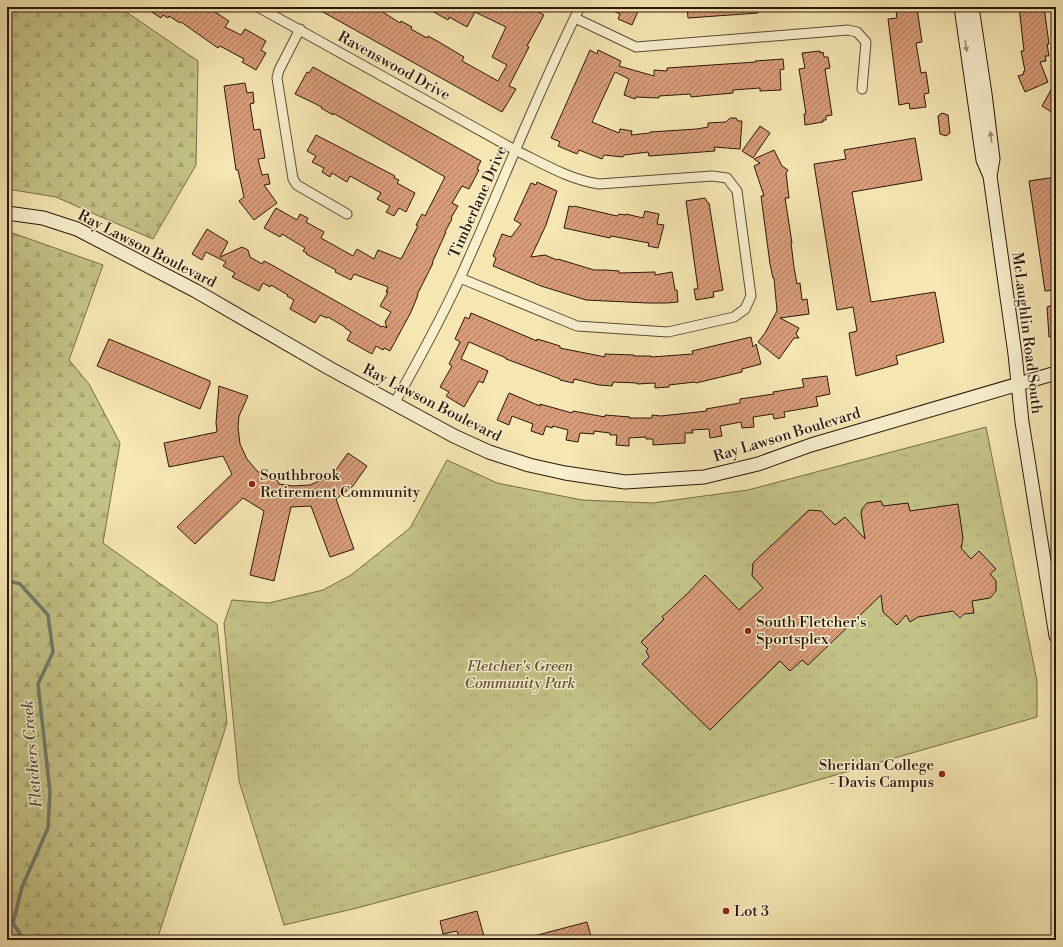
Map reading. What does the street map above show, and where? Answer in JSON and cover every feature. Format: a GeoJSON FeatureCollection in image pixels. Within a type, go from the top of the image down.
{"type":"FeatureCollection","features":[{"type":"Feature","properties":{"kind":"street","name":"Ravenswood Drive"},"geometry":{"type":"LineString","coordinates":[[258,7],[515,150],[552,168],[586,182],[599,184],[712,176],[727,178],[737,191],[751,296],[745,309],[734,317],[668,332],[577,326],[460,278]]}},
{"type":"Feature","properties":{"kind":"street","name":"Timberlane Drive"},"geometry":{"type":"LineString","coordinates":[[394,404],[428,342],[460,278],[515,150],[580,7]]}},
{"type":"Feature","properties":{"kind":"street","name":"McLaughlin Road South"},"geometry":{"type":"LineString","coordinates":[[960,7],[983,160],[990,176],[1022,422],[1056,636]]}},
{"type":"Feature","properties":{"kind":"street","name":"McLaughlin Road South"},"geometry":{"type":"LineString","coordinates":[[972,7],[993,159],[990,176]]}},
{"type":"Feature","properties":{"kind":"street"},"geometry":{"type":"LineString","coordinates":[[575,18],[636,47],[848,30],[858,32],[866,42],[862,89]]}},
{"type":"Feature","properties":{"kind":"street"},"geometry":{"type":"LineString","coordinates":[[300,29],[279,70],[277,78],[294,179],[297,185],[347,214]]}},
{"type":"Feature","properties":{"kind":"street","name":"Ray Lawson Boulevard"},"geometry":{"type":"LineString","coordinates":[[7,213],[43,218],[77,229],[196,291],[394,404],[454,436],[490,452],[529,465],[565,473],[625,482],[704,477],[758,464],[811,445],[1056,373]]}},
{"type":"Feature","properties":{"kind":"green space"},"geometry":{"type":"Polygon","coordinates":[[[7,7],[119,7],[198,61],[196,165],[153,239],[56,197],[7,189],[7,7]]]}},
{"type":"Feature","properties":{"kind":"green space"},"geometry":{"type":"Polygon","coordinates":[[[7,231],[103,265],[69,360],[89,384],[120,443],[103,543],[217,624],[227,723],[157,940],[7,940],[7,231]]]}},
{"type":"Feature","properties":{"kind":"green space","name":"Fletcher's Green Community Park"},"geometry":{"type":"Polygon","coordinates":[[[986,427],[1037,681],[1037,717],[610,840],[357,908],[284,925],[239,781],[224,623],[232,600],[269,603],[323,590],[351,575],[410,528],[447,460],[497,483],[582,500],[652,503],[748,490],[986,427]]]}},
{"type":"Feature","properties":{"kind":"building"},"geometry":{"type":"Polygon","coordinates":[[[144,7],[207,7],[229,21],[225,27],[241,35],[245,29],[266,41],[261,50],[266,53],[256,70],[242,62],[244,59],[220,46],[218,48],[181,22],[180,23],[169,16],[168,18],[163,15],[161,18],[144,7]]]}},
{"type":"Feature","properties":{"kind":"building"},"geometry":{"type":"Polygon","coordinates":[[[314,7],[375,7],[400,23],[401,21],[412,27],[411,29],[427,38],[428,36],[464,57],[462,61],[498,81],[507,65],[492,57],[506,27],[475,12],[467,27],[449,17],[448,20],[425,7],[537,7],[535,10],[544,15],[527,46],[529,47],[509,86],[516,89],[502,112],[314,7]]]}},
{"type":"Feature","properties":{"kind":"building"},"geometry":{"type":"Polygon","coordinates":[[[604,7],[640,7],[632,25],[618,19],[620,14],[604,7]]]}},
{"type":"Feature","properties":{"kind":"building"},"geometry":{"type":"Polygon","coordinates":[[[687,7],[758,7],[758,13],[688,18],[687,7]]]}},
{"type":"Feature","properties":{"kind":"building"},"geometry":{"type":"Polygon","coordinates":[[[1019,7],[1044,7],[1049,44],[1047,44],[1049,56],[1045,56],[1046,61],[1040,62],[1048,82],[1025,92],[1018,76],[1024,74],[1023,72],[1025,71],[1021,51],[1024,51],[1019,7]]]}},
{"type":"Feature","properties":{"kind":"building"},"geometry":{"type":"Polygon","coordinates":[[[917,8],[922,42],[916,43],[921,73],[926,72],[929,93],[924,94],[926,107],[910,109],[909,103],[899,105],[888,19],[897,18],[896,11],[917,8]]]}},
{"type":"Feature","properties":{"kind":"building"},"geometry":{"type":"Polygon","coordinates":[[[590,50],[597,54],[598,50],[621,61],[619,66],[654,76],[654,70],[667,71],[667,68],[783,59],[784,69],[780,70],[781,90],[760,91],[760,88],[733,90],[733,93],[691,97],[690,94],[659,96],[659,98],[636,97],[635,99],[624,95],[629,79],[615,72],[592,122],[619,133],[620,129],[632,131],[631,135],[650,132],[697,129],[708,127],[708,123],[726,122],[730,118],[736,118],[738,121],[742,121],[740,149],[714,147],[715,151],[649,156],[648,152],[624,155],[623,157],[604,155],[602,159],[579,150],[577,154],[558,146],[560,142],[551,138],[590,50]]]}},
{"type":"Feature","properties":{"kind":"building"},"geometry":{"type":"Polygon","coordinates":[[[820,51],[820,53],[823,52],[824,57],[828,57],[830,68],[825,69],[832,115],[826,116],[826,120],[823,120],[823,122],[805,125],[804,114],[806,114],[799,69],[805,68],[802,53],[820,51]]]}},
{"type":"Feature","properties":{"kind":"building"},"geometry":{"type":"Polygon","coordinates":[[[313,67],[481,161],[477,169],[479,170],[469,189],[462,186],[452,203],[458,206],[451,218],[452,219],[417,295],[411,312],[390,351],[384,348],[383,350],[376,346],[372,354],[347,340],[351,332],[328,317],[327,318],[320,315],[315,323],[290,309],[294,300],[271,285],[270,287],[263,283],[259,291],[232,277],[235,273],[223,266],[226,262],[206,252],[202,260],[192,254],[207,229],[228,242],[220,257],[242,247],[248,250],[250,257],[262,264],[264,261],[270,264],[382,327],[387,328],[385,322],[391,312],[380,306],[388,292],[386,292],[388,287],[354,274],[351,280],[306,254],[307,253],[303,251],[305,248],[282,234],[280,237],[264,228],[276,208],[297,220],[300,214],[308,218],[306,222],[324,232],[321,238],[353,256],[357,249],[374,259],[378,250],[401,259],[418,226],[416,225],[422,214],[425,216],[445,177],[333,113],[333,115],[321,108],[322,107],[295,94],[307,72],[309,73],[313,67]]]}},
{"type":"Feature","properties":{"kind":"building"},"geometry":{"type":"Polygon","coordinates":[[[1056,81],[1056,108],[1053,113],[1042,106],[1056,81]]]}},
{"type":"Feature","properties":{"kind":"building"},"geometry":{"type":"Polygon","coordinates":[[[245,83],[247,93],[253,92],[254,103],[250,104],[254,130],[260,129],[265,158],[258,159],[262,175],[268,174],[270,184],[264,185],[277,203],[254,220],[239,201],[244,197],[238,170],[236,170],[224,86],[245,83]]]}},
{"type":"Feature","properties":{"kind":"building"},"geometry":{"type":"Polygon","coordinates":[[[942,113],[948,115],[950,133],[946,136],[940,134],[938,116],[942,113]]]}},
{"type":"Feature","properties":{"kind":"building"},"geometry":{"type":"Polygon","coordinates":[[[760,126],[770,133],[753,158],[742,151],[760,126]]]}},
{"type":"Feature","properties":{"kind":"building"},"geometry":{"type":"Polygon","coordinates":[[[316,135],[395,176],[394,178],[399,180],[397,183],[415,193],[406,212],[399,208],[394,216],[386,212],[390,206],[377,199],[381,193],[350,176],[347,182],[332,173],[330,177],[322,172],[324,168],[312,162],[316,156],[307,151],[316,135]]]}},
{"type":"Feature","properties":{"kind":"building"},"geometry":{"type":"Polygon","coordinates":[[[915,138],[922,180],[852,192],[871,302],[935,292],[944,342],[896,356],[898,364],[856,376],[849,333],[857,331],[853,307],[837,310],[814,164],[846,159],[844,150],[915,138]]]}},
{"type":"Feature","properties":{"kind":"building"},"geometry":{"type":"Polygon","coordinates":[[[774,150],[782,166],[788,170],[786,173],[789,198],[785,198],[794,267],[797,284],[800,283],[802,300],[807,299],[809,314],[780,318],[799,328],[796,334],[799,338],[794,338],[779,359],[758,342],[765,333],[777,311],[774,278],[770,264],[761,196],[764,196],[754,166],[760,163],[754,159],[774,150]]]}},
{"type":"Feature","properties":{"kind":"building"},"geometry":{"type":"Polygon","coordinates":[[[1056,177],[1056,290],[1045,291],[1029,181],[1056,177]]]}},
{"type":"Feature","properties":{"kind":"building"},"geometry":{"type":"Polygon","coordinates":[[[537,182],[557,191],[546,225],[531,257],[545,255],[557,260],[558,259],[594,270],[619,271],[619,273],[655,272],[655,275],[672,272],[675,290],[677,290],[678,302],[647,303],[586,300],[541,286],[493,266],[496,258],[493,256],[502,234],[511,237],[521,224],[514,220],[531,183],[536,185],[537,182]]]}},
{"type":"Feature","properties":{"kind":"building"},"geometry":{"type":"Polygon","coordinates":[[[705,198],[709,203],[723,290],[713,292],[714,297],[696,300],[694,289],[698,289],[686,201],[705,198]]]}},
{"type":"Feature","properties":{"kind":"building"},"geometry":{"type":"Polygon","coordinates":[[[569,206],[617,216],[619,214],[626,214],[643,218],[645,211],[659,214],[657,224],[664,225],[658,248],[648,246],[649,243],[611,236],[610,238],[564,228],[569,206]]]}},
{"type":"Feature","properties":{"kind":"building"},"geometry":{"type":"Polygon","coordinates":[[[1056,304],[1056,337],[1049,337],[1047,307],[1056,304]]]}},
{"type":"Feature","properties":{"kind":"building"},"geometry":{"type":"Polygon","coordinates":[[[471,313],[537,341],[537,339],[560,346],[560,348],[605,357],[605,354],[651,357],[693,354],[692,351],[751,337],[753,347],[756,344],[761,364],[742,369],[742,372],[696,383],[669,385],[669,387],[655,388],[655,383],[637,384],[613,382],[612,386],[599,385],[574,379],[573,383],[560,380],[506,359],[469,342],[461,359],[488,371],[483,383],[479,381],[464,407],[446,396],[449,392],[440,387],[452,366],[449,364],[460,342],[455,339],[465,317],[469,319],[471,313]]]}},
{"type":"Feature","properties":{"kind":"building"},"geometry":{"type":"Polygon","coordinates":[[[109,339],[210,381],[200,409],[97,366],[109,339]]]}},
{"type":"Feature","properties":{"kind":"building"},"geometry":{"type":"Polygon","coordinates":[[[827,376],[830,394],[816,397],[818,406],[784,412],[785,417],[774,419],[773,414],[753,417],[754,427],[742,428],[741,422],[720,426],[722,436],[710,438],[709,429],[692,430],[693,433],[685,433],[685,443],[653,445],[653,439],[646,439],[646,437],[629,438],[629,446],[616,445],[617,435],[594,431],[594,434],[580,433],[578,442],[566,440],[568,430],[553,426],[552,428],[546,426],[543,435],[531,431],[533,424],[512,416],[509,425],[497,420],[509,393],[540,406],[540,404],[572,413],[573,411],[605,417],[605,415],[630,417],[629,418],[652,418],[652,415],[661,416],[707,411],[706,409],[740,403],[740,399],[774,394],[773,392],[804,387],[802,379],[827,376]]]}},
{"type":"Feature","properties":{"kind":"building","name":"Southbrook Retirement Community"},"geometry":{"type":"Polygon","coordinates":[[[219,386],[248,396],[239,416],[238,427],[240,444],[247,459],[258,472],[264,472],[278,481],[279,484],[293,486],[310,485],[326,478],[335,471],[348,453],[367,466],[353,486],[336,499],[354,549],[330,557],[311,506],[291,507],[274,581],[250,575],[264,511],[243,498],[195,544],[177,527],[232,474],[223,456],[169,467],[164,443],[217,432],[216,423],[219,386]]]}},
{"type":"Feature","properties":{"kind":"building","name":"South Fletcher's Sportsplex"},"geometry":{"type":"Polygon","coordinates":[[[881,501],[883,506],[908,503],[910,511],[958,504],[963,538],[961,548],[971,559],[979,551],[996,569],[990,574],[996,581],[996,591],[990,598],[972,601],[974,613],[964,614],[960,618],[953,611],[918,617],[910,622],[906,615],[897,625],[883,612],[881,595],[808,665],[802,660],[790,671],[780,661],[710,730],[642,664],[649,657],[646,651],[648,649],[641,642],[664,619],[662,617],[705,575],[739,610],[763,588],[752,576],[753,563],[809,510],[821,511],[835,525],[845,517],[865,539],[861,513],[862,509],[867,503],[881,501]]]}},
{"type":"Feature","properties":{"kind":"building"},"geometry":{"type":"Polygon","coordinates":[[[477,911],[485,940],[460,940],[457,931],[443,934],[440,921],[477,911]]]}},
{"type":"Feature","properties":{"kind":"building"},"geometry":{"type":"Polygon","coordinates":[[[587,922],[592,940],[531,940],[530,937],[587,922]]]}},
{"type":"Feature","properties":{"kind":"waterway","name":"Fletchers Creek"},"geometry":{"type":"LineString","coordinates":[[7,579],[20,584],[48,615],[53,652],[38,684],[50,792],[48,828],[22,887],[13,923],[24,940]]}},
{"type":"Feature","properties":{"kind":"place","name":"Southbrook Retirement Community"},"geometry":{"type":"Point","coordinates":[252,484]}},
{"type":"Feature","properties":{"kind":"place","name":"South Fletcher's Sportsplex"},"geometry":{"type":"Point","coordinates":[748,631]}},
{"type":"Feature","properties":{"kind":"place","name":"Sheridan College - Davis Campus"},"geometry":{"type":"Point","coordinates":[942,774]}},
{"type":"Feature","properties":{"kind":"place","name":"Lot 3"},"geometry":{"type":"Point","coordinates":[726,911]}}]}
